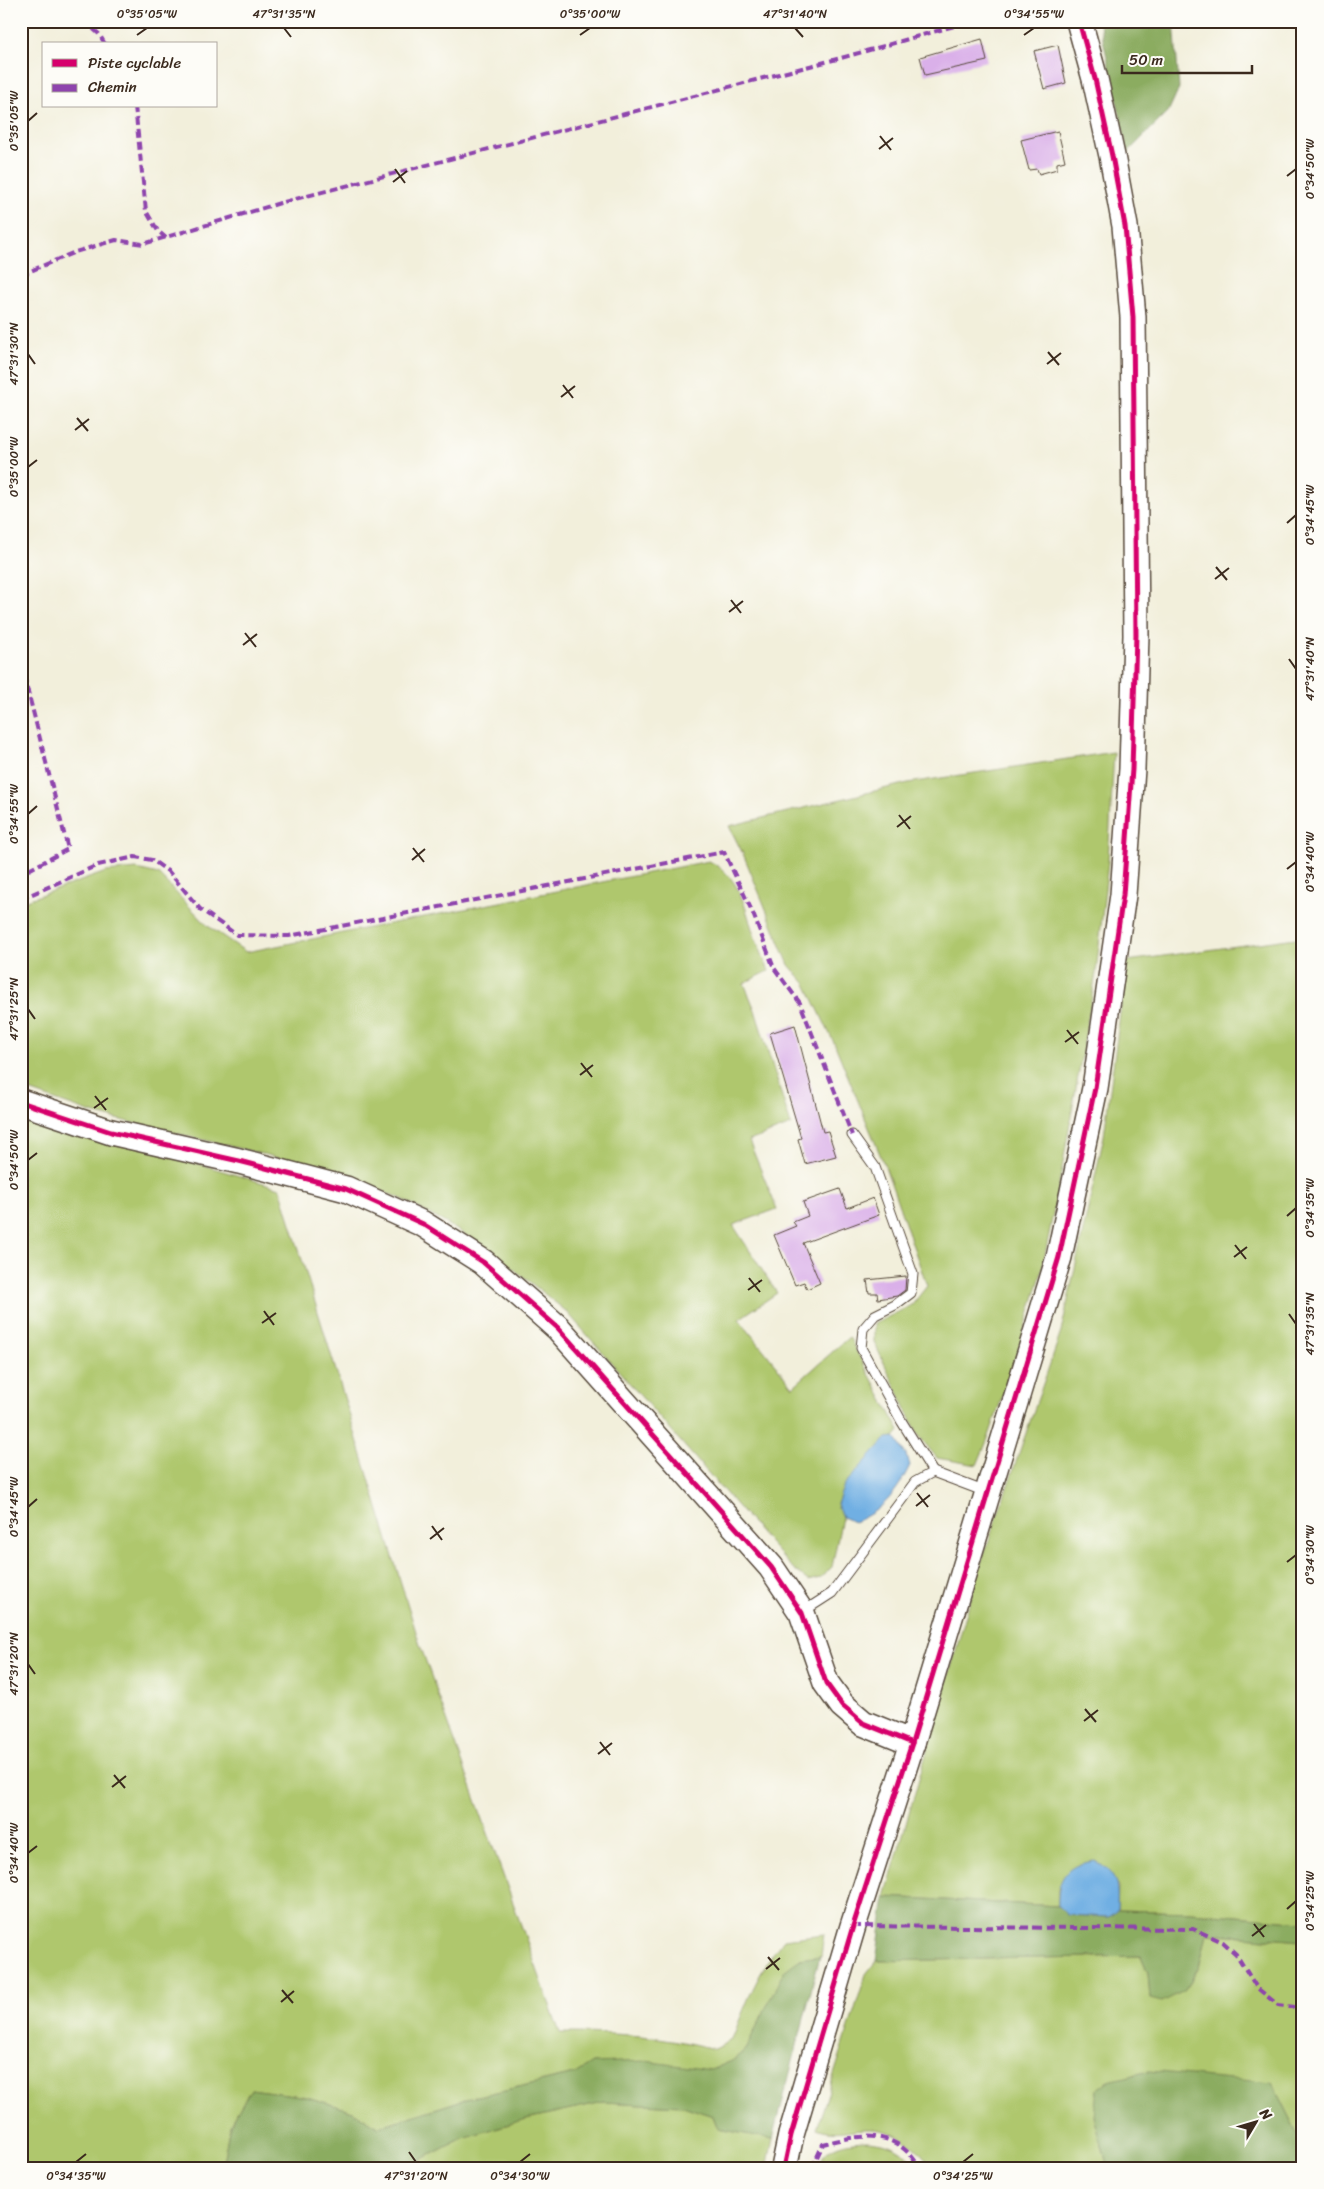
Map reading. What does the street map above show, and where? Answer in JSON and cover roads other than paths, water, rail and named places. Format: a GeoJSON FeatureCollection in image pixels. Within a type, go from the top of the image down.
{"type":"FeatureCollection","features":[{"type":"Feature","properties":{"kind":"street"},"geometry":{"type":"LineString","coordinates":[[784,2168],[791,2136],[850,1936],[912,1743],[1059,1257],[1095,1088],[1122,895],[1132,769],[1136,635],[1133,317],[1124,226],[1114,165],[1095,80],[1078,21]]}},
{"type":"Feature","properties":{"kind":"street"},"geometry":{"type":"LineString","coordinates":[[21,1102],[111,1132],[239,1161],[346,1189],[423,1224],[483,1262],[558,1328],[771,1567],[802,1613],[826,1683],[842,1705],[863,1723],[912,1743]]}},
{"type":"Feature","properties":{"kind":"lane"},"geometry":{"type":"LineString","coordinates":[[852,1134],[875,1167],[913,1274],[911,1293],[895,1305],[875,1315],[863,1329],[862,1348],[902,1422],[933,1472],[987,1492]]}},
{"type":"Feature","properties":{"kind":"lane"},"geometry":{"type":"LineString","coordinates":[[802,1613],[832,1593],[915,1482],[933,1472]]}},
{"type":"Feature","properties":{"kind":"water"},"geometry":{"type":"Polygon","coordinates":[[[895,1437],[910,1465],[900,1484],[881,1507],[864,1518],[854,1522],[842,1517],[837,1504],[844,1485],[887,1438],[895,1437]]]}},
{"type":"Feature","properties":{"kind":"water"},"geometry":{"type":"Polygon","coordinates":[[[1095,1861],[1108,1871],[1115,1881],[1117,1887],[1117,1910],[1109,1917],[1067,1915],[1058,1906],[1059,1888],[1065,1874],[1077,1865],[1095,1861]]]}}]}
